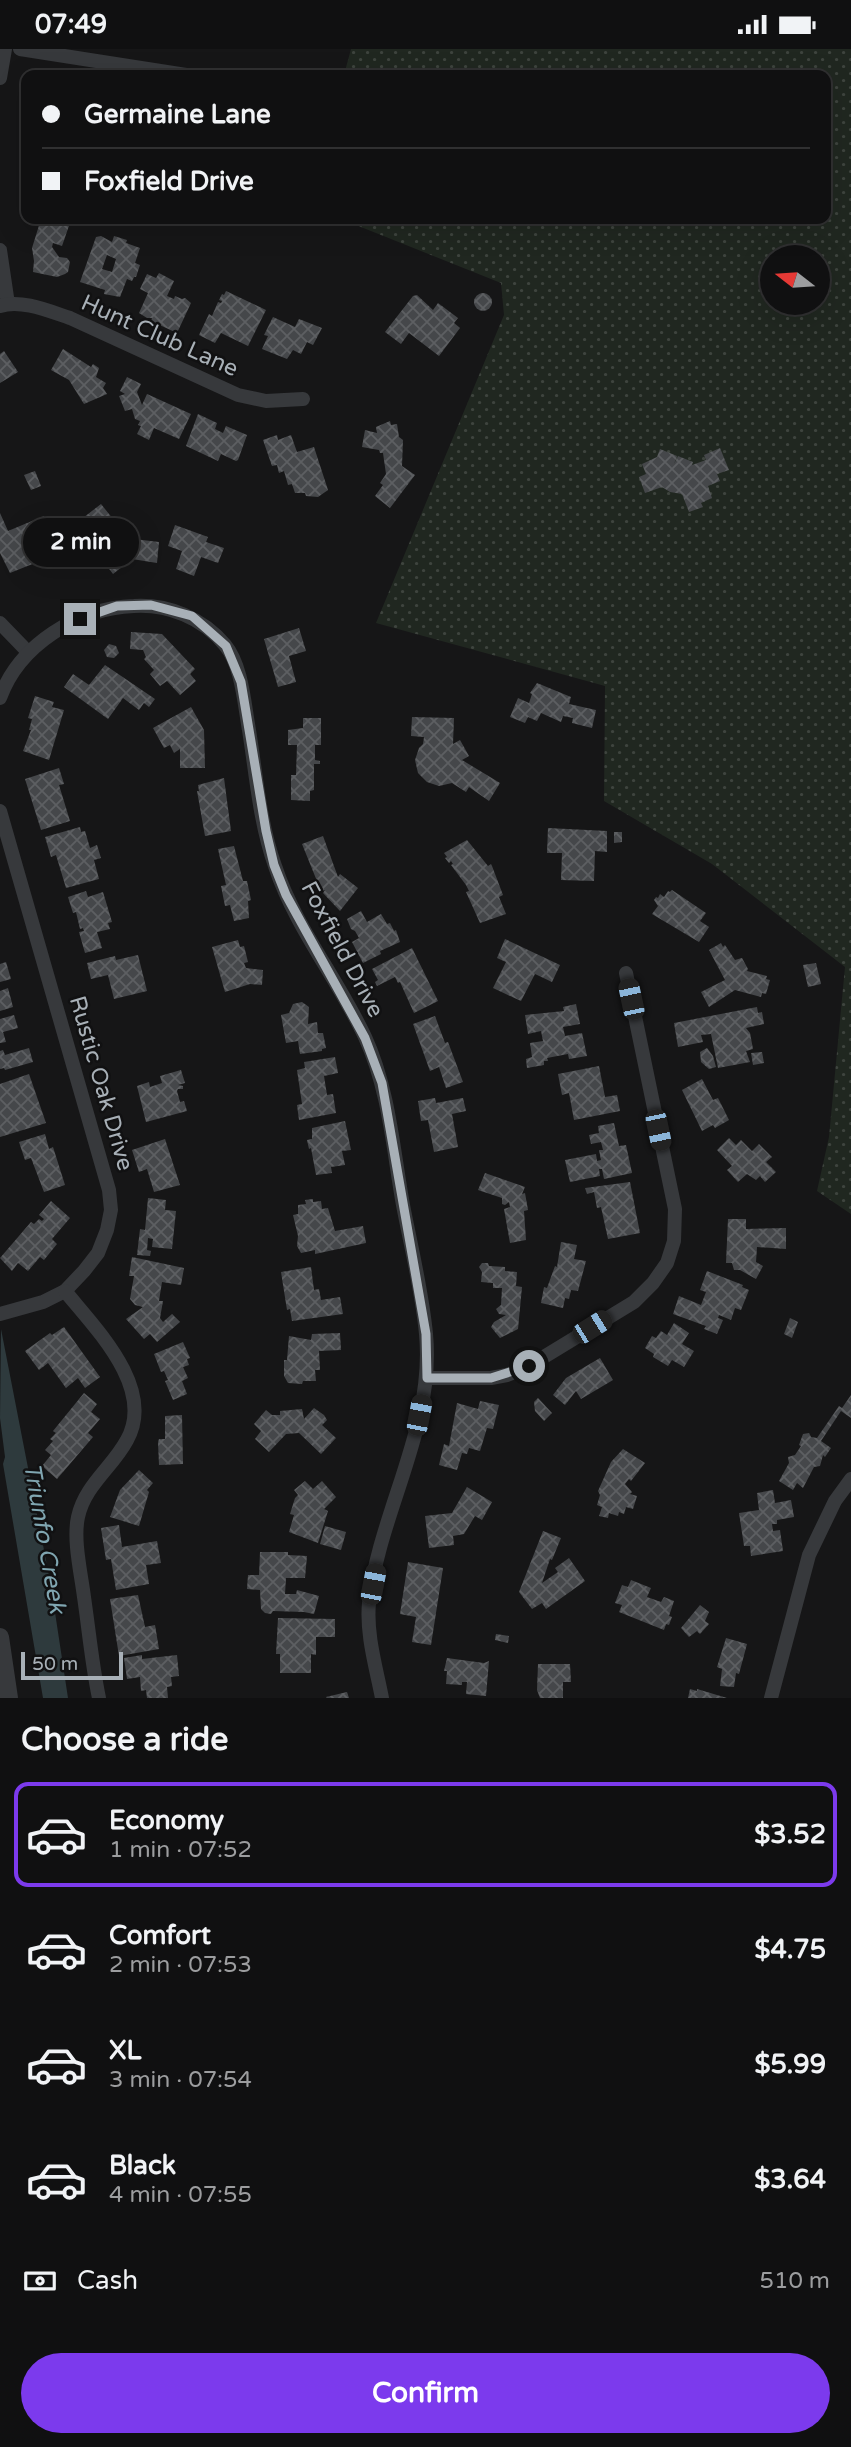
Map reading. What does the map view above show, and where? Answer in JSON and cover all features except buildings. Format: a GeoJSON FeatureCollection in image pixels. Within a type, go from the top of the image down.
{"type":"FeatureCollection","features":[{"type":"Feature","properties":{"kind":"street"},"geometry":{"type":"LineString","coordinates":[[0,78],[5,49]]}},
{"type":"Feature","properties":{"kind":"street"},"geometry":{"type":"LineString","coordinates":[[20,49],[154,70]]}},
{"type":"Feature","properties":{"kind":"street"},"geometry":{"type":"LineString","coordinates":[[0,250],[4,305]]}},
{"type":"Feature","properties":{"kind":"street","name":"Hunt Club Lane"},"geometry":{"type":"LineString","coordinates":[[4,305],[41,309],[70,318],[238,395],[265,401],[303,399]]}},
{"type":"Feature","properties":{"kind":"street","name":"Foxfield Drive"},"geometry":{"type":"LineString","coordinates":[[28,652],[66,625],[117,606],[151,605],[192,616],[226,646],[241,682],[274,865],[286,895],[365,1038],[382,1083],[425,1326],[427,1378],[418,1424],[377,1565],[369,1605],[370,1641],[383,1698]]}},
{"type":"Feature","properties":{"kind":"street"},"geometry":{"type":"LineString","coordinates":[[0,623],[28,652],[6,682],[0,698]]}},
{"type":"Feature","properties":{"kind":"street","name":"Rustic Oak Drive"},"geometry":{"type":"LineString","coordinates":[[0,811],[109,1190],[111,1210],[98,1253],[65,1291],[43,1302],[0,1314]]}},
{"type":"Feature","properties":{"kind":"street"},"geometry":{"type":"LineString","coordinates":[[427,1378],[491,1378],[529,1366],[634,1302],[653,1283],[667,1263],[674,1241],[675,1209],[626,973]]}},
{"type":"Feature","properties":{"kind":"street"},"geometry":{"type":"LineString","coordinates":[[65,1291],[115,1353],[129,1381],[133,1401],[133,1420],[127,1440],[91,1485],[78,1517],[78,1555],[99,1698]]}},
{"type":"Feature","properties":{"kind":"street"},"geometry":{"type":"LineString","coordinates":[[771,1698],[809,1555],[835,1501],[851,1479]]}},
{"type":"Feature","properties":{"kind":"street"},"geometry":{"type":"LineString","coordinates":[[0,1637],[9,1698]]}},
{"type":"Feature","properties":{"kind":"shaded area"},"geometry":{"type":"Polygon","coordinates":[[[351,49],[851,49],[851,1214],[817,1191],[829,1137],[845,967],[712,864],[604,801],[605,686],[376,623],[504,315],[501,283],[354,224],[831,224],[831,70],[345,70],[351,49]]]}},
{"type":"Feature","properties":{"kind":"shaded area"},"geometry":{"type":"Polygon","coordinates":[[[1,1329],[51,1586],[68,1698],[43,1698],[3,1464],[5,1457],[0,1418],[1,1329]]]}},
{"type":"Feature","properties":{"kind":"route"},"geometry":{"type":"LineString","coordinates":[[80,619],[117,606],[151,605],[192,616],[226,646],[241,682],[274,865],[286,895],[365,1038],[382,1083],[426,1334],[427,1378],[491,1378],[529,1366]]}},
{"type":"Feature","properties":{"kind":"water label","name":"Triunfo Creek"},"geometry":{"type":"Point","coordinates":[45,1538]}}]}
